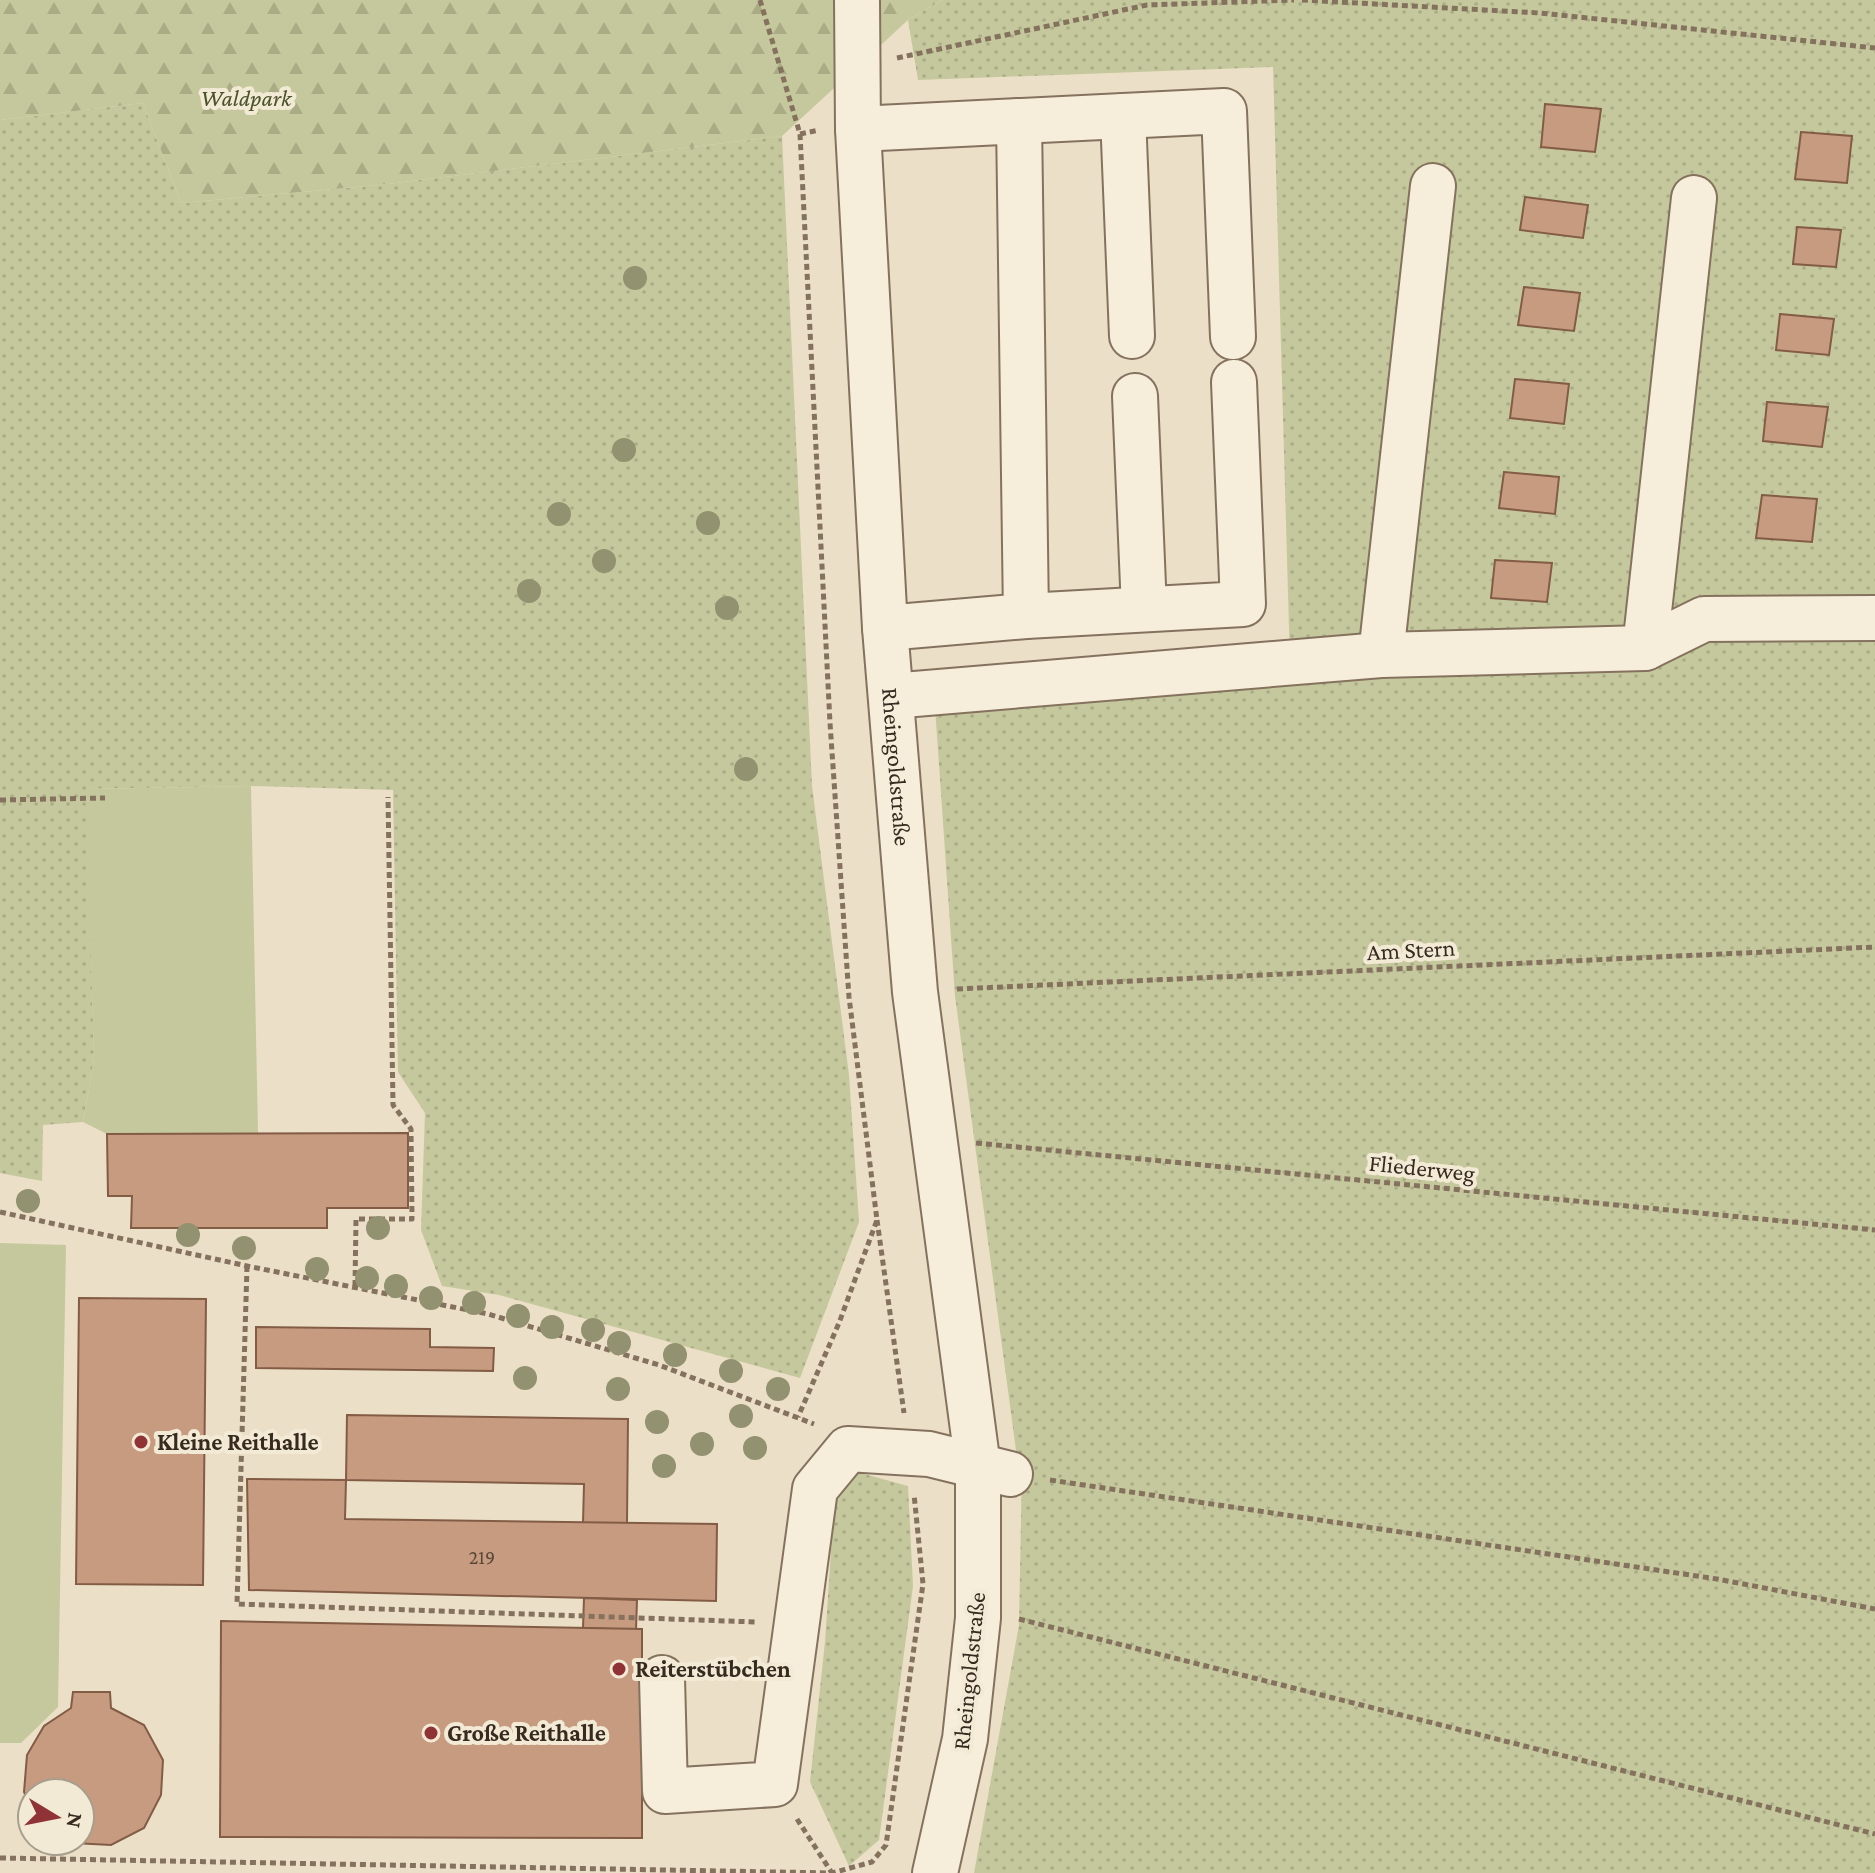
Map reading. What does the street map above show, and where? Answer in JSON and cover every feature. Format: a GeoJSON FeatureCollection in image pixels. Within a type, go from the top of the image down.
{"type":"FeatureCollection","features":[{"type":"Feature","properties":{"kind":"street"},"geometry":{"type":"LineString","coordinates":[[856,63],[857,0]]}},
{"type":"Feature","properties":{"kind":"street"},"geometry":{"type":"LineString","coordinates":[[856,63],[865,0]]}},
{"type":"Feature","properties":{"kind":"street","name":"Rheingoldstraße"},"geometry":{"type":"LineString","coordinates":[[856,63],[838,130],[891,696],[994,1470],[995,1618],[935,1873]]}},
{"type":"Feature","properties":{"kind":"street"},"geometry":{"type":"LineString","coordinates":[[838,130],[1224,111],[1233,337]]}},
{"type":"Feature","properties":{"kind":"street"},"geometry":{"type":"LineString","coordinates":[[1123,116],[1132,336]]}},
{"type":"Feature","properties":{"kind":"street"},"geometry":{"type":"LineString","coordinates":[[1019,121],[1026,616]]}},
{"type":"Feature","properties":{"kind":"street"},"geometry":{"type":"LineString","coordinates":[[1381,655],[1433,186]]}},
{"type":"Feature","properties":{"kind":"street"},"geometry":{"type":"LineString","coordinates":[[1645,648],[1694,198]]}},
{"type":"Feature","properties":{"kind":"street"},"geometry":{"type":"LineString","coordinates":[[885,628],[1026,616],[1243,604],[1234,382]]}},
{"type":"Feature","properties":{"kind":"street"},"geometry":{"type":"LineString","coordinates":[[1135,396],[1144,609]]}},
{"type":"Feature","properties":{"kind":"street"},"geometry":{"type":"LineString","coordinates":[[891,696],[1381,655],[1645,648],[1704,619],[1875,618]]}},
{"type":"Feature","properties":{"kind":"street"},"geometry":{"type":"LineString","coordinates":[[662,1678],[665,1791],[775,1784],[815,1489],[848,1449],[929,1454],[994,1470]]}},
{"type":"Feature","properties":{"kind":"path"},"geometry":{"type":"LineString","coordinates":[[760,0],[800,134],[830,723],[848,982],[877,1220],[839,1323],[798,1417]]}},
{"type":"Feature","properties":{"kind":"path"},"geometry":{"type":"LineString","coordinates":[[856,63],[887,60],[1147,5],[1294,0]]}},
{"type":"Feature","properties":{"kind":"path"},"geometry":{"type":"LineString","coordinates":[[1302,0],[1540,13],[1875,48]]}},
{"type":"Feature","properties":{"kind":"path"},"geometry":{"type":"LineString","coordinates":[[800,134],[838,130]]}},
{"type":"Feature","properties":{"kind":"path"},"geometry":{"type":"LineString","coordinates":[[355,1286],[356,1219],[412,1219],[411,1129],[393,1105],[388,797]]}},
{"type":"Feature","properties":{"kind":"path"},"geometry":{"type":"LineString","coordinates":[[0,800],[105,798]]}},
{"type":"Feature","properties":{"kind":"path","name":"Am Stern"},"geometry":{"type":"LineString","coordinates":[[932,991],[1875,947]]}},
{"type":"Feature","properties":{"kind":"path","name":"Fliederweg"},"geometry":{"type":"LineString","coordinates":[[950,1145],[1875,1230]]}},
{"type":"Feature","properties":{"kind":"path"},"geometry":{"type":"LineString","coordinates":[[0,1212],[502,1318],[659,1365],[798,1417],[833,1432],[848,1449]]}},
{"type":"Feature","properties":{"kind":"path"},"geometry":{"type":"LineString","coordinates":[[247,1266],[237,1604],[797,1624]]}},
{"type":"Feature","properties":{"kind":"path"},"geometry":{"type":"LineString","coordinates":[[994,1470],[1717,1579],[1875,1609]]}},
{"type":"Feature","properties":{"kind":"path"},"geometry":{"type":"LineString","coordinates":[[995,1618],[1875,1834]]}},
{"type":"Feature","properties":{"kind":"path"},"geometry":{"type":"LineString","coordinates":[[775,1784],[832,1873]]}},
{"type":"Feature","properties":{"kind":"green space","name":"Waldpark"},"geometry":{"type":"Polygon","coordinates":[[[0,0],[942,0],[908,20],[782,136],[379,185],[181,203],[143,103],[0,120],[0,0]]]}},
{"type":"Feature","properties":{"kind":"green space"},"geometry":{"type":"Polygon","coordinates":[[[942,0],[1875,0],[1875,1873],[974,1873],[1019,1625],[1022,1466],[1018,1465],[955,996],[934,692],[1290,663],[1273,67],[918,80],[908,20],[942,0]]]}},
{"type":"Feature","properties":{"kind":"green space"},"geometry":{"type":"Polygon","coordinates":[[[143,103],[181,203],[379,185],[782,136],[812,786],[849,1075],[859,1222],[800,1378],[499,1295],[442,1286],[421,1230],[425,1113],[398,1072],[393,790],[251,786],[87,789],[94,1060],[83,1122],[43,1125],[42,1181],[0,1173],[0,120],[143,103]]]}},
{"type":"Feature","properties":{"kind":"green space"},"geometry":{"type":"Polygon","coordinates":[[[251,786],[258,1133],[107,1134],[83,1122],[94,1060],[86,789],[251,786]]]}},
{"type":"Feature","properties":{"kind":"green space"},"geometry":{"type":"Polygon","coordinates":[[[0,1243],[66,1245],[58,1707],[21,1743],[0,1743],[0,1243]]]}},
{"type":"Feature","properties":{"kind":"green space"},"geometry":{"type":"Polygon","coordinates":[[[857,1472],[908,1486],[913,1586],[879,1840],[849,1866],[810,1782],[825,1642],[834,1505],[857,1472]]]}},
{"type":"Feature","properties":{"kind":"building"},"geometry":{"type":"Polygon","coordinates":[[[1545,104],[1601,109],[1595,152],[1541,147],[1545,104]]]}},
{"type":"Feature","properties":{"kind":"building"},"geometry":{"type":"Polygon","coordinates":[[[1801,132],[1852,136],[1847,183],[1795,179],[1801,132]]]}},
{"type":"Feature","properties":{"kind":"building"},"geometry":{"type":"Polygon","coordinates":[[[1525,197],[1588,205],[1583,238],[1520,230],[1525,197]]]}},
{"type":"Feature","properties":{"kind":"building"},"geometry":{"type":"Polygon","coordinates":[[[1797,227],[1841,230],[1836,267],[1793,264],[1797,227]]]}},
{"type":"Feature","properties":{"kind":"building"},"geometry":{"type":"Polygon","coordinates":[[[1524,287],[1580,293],[1574,331],[1518,325],[1524,287]]]}},
{"type":"Feature","properties":{"kind":"building"},"geometry":{"type":"Polygon","coordinates":[[[1780,314],[1834,319],[1829,355],[1776,350],[1780,314]]]}},
{"type":"Feature","properties":{"kind":"building"},"geometry":{"type":"Polygon","coordinates":[[[1515,379],[1569,384],[1564,424],[1510,418],[1515,379]]]}},
{"type":"Feature","properties":{"kind":"building"},"geometry":{"type":"Polygon","coordinates":[[[1767,402],[1828,407],[1822,447],[1763,441],[1767,402]]]}},
{"type":"Feature","properties":{"kind":"building"},"geometry":{"type":"Polygon","coordinates":[[[1504,472],[1559,477],[1555,514],[1499,508],[1504,472]]]}},
{"type":"Feature","properties":{"kind":"building"},"geometry":{"type":"Polygon","coordinates":[[[1762,495],[1817,499],[1812,542],[1756,538],[1762,495]]]}},
{"type":"Feature","properties":{"kind":"building"},"geometry":{"type":"Polygon","coordinates":[[[1495,560],[1552,563],[1547,602],[1491,598],[1495,560]]]}},
{"type":"Feature","properties":{"kind":"building"},"geometry":{"type":"Polygon","coordinates":[[[408,1133],[408,1208],[327,1208],[327,1228],[131,1228],[132,1196],[108,1196],[107,1134],[408,1133]]]}},
{"type":"Feature","properties":{"kind":"building","name":"Kleine Reithalle"},"geometry":{"type":"Polygon","coordinates":[[[79,1298],[206,1299],[203,1585],[76,1584],[79,1298]]]}},
{"type":"Feature","properties":{"kind":"building"},"geometry":{"type":"Polygon","coordinates":[[[256,1327],[430,1329],[430,1347],[494,1348],[493,1371],[256,1368],[256,1327]]]}},
{"type":"Feature","properties":{"kind":"building"},"geometry":{"type":"Polygon","coordinates":[[[347,1415],[628,1419],[627,1524],[583,1523],[584,1484],[346,1480],[347,1415]]]}},
{"type":"Feature","properties":{"kind":"building"},"geometry":{"type":"Polygon","coordinates":[[[247,1479],[346,1480],[345,1519],[717,1524],[716,1601],[249,1590],[247,1479]]]}},
{"type":"Feature","properties":{"kind":"building"},"geometry":{"type":"Polygon","coordinates":[[[584,1598],[637,1600],[636,1630],[583,1628],[584,1598]]]}},
{"type":"Feature","properties":{"kind":"building","name":"Große Reithalle"},"geometry":{"type":"Polygon","coordinates":[[[221,1621],[642,1629],[642,1838],[220,1837],[221,1621]]]}},
{"type":"Feature","properties":{"kind":"building"},"geometry":{"type":"Polygon","coordinates":[[[73,1692],[110,1692],[111,1708],[144,1725],[163,1760],[161,1795],[144,1828],[111,1845],[96,1844],[96,1777],[25,1777],[27,1755],[44,1726],[71,1708],[73,1692]]]}},
{"type":"Feature","properties":{"kind":"place","name":"Kleine Reithalle"},"geometry":{"type":"Point","coordinates":[141,1442]}},
{"type":"Feature","properties":{"kind":"place","name":"Reiterstübchen"},"geometry":{"type":"Point","coordinates":[619,1669]}},
{"type":"Feature","properties":{"kind":"place","name":"Große Reithalle"},"geometry":{"type":"Point","coordinates":[431,1733]}}]}
